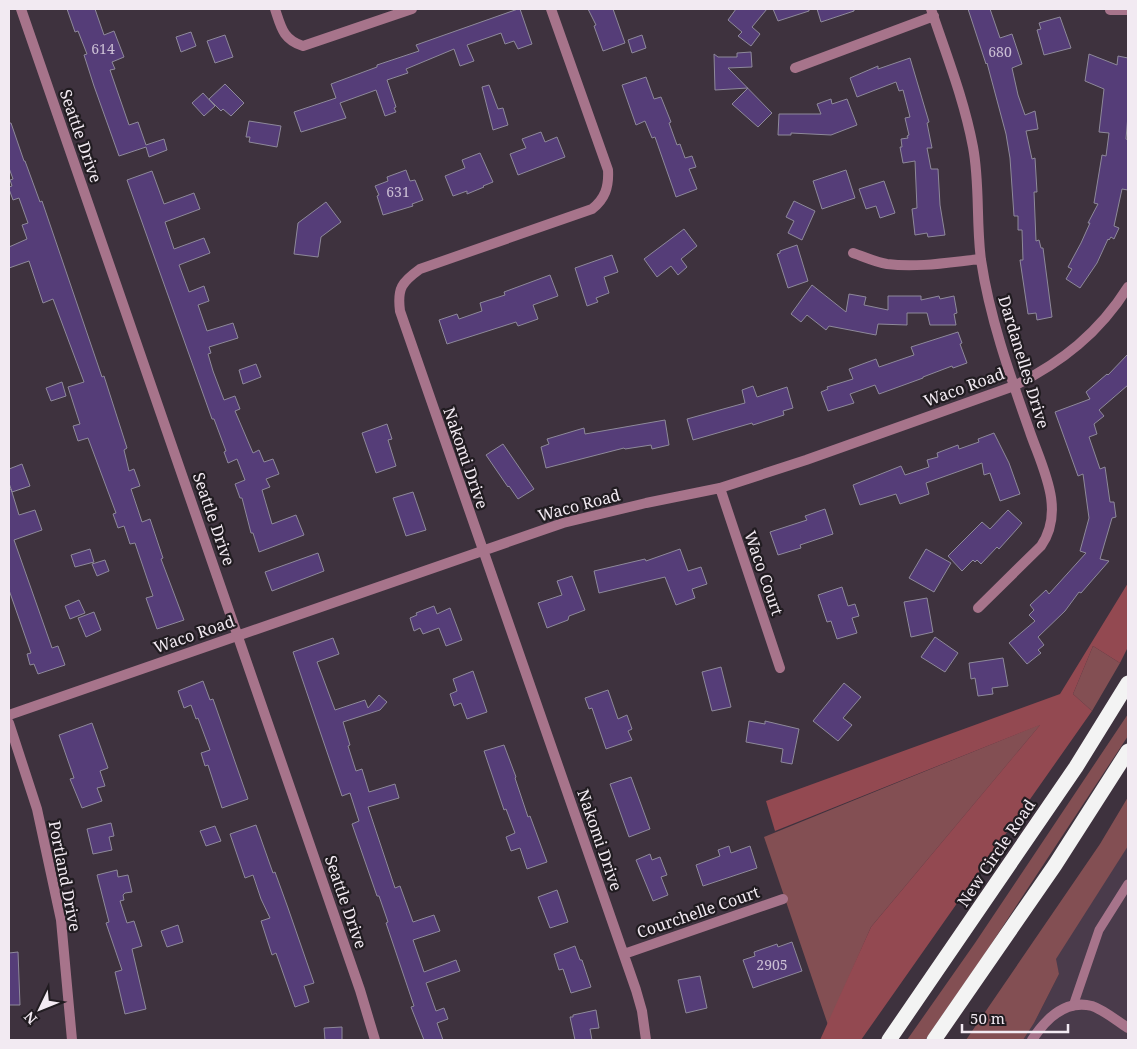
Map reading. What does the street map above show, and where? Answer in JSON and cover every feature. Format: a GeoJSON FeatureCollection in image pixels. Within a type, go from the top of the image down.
{"type":"FeatureCollection","features":[{"type":"Feature","properties":{"kind":"highway","name":"New Circle Road"},"geometry":{"type":"LineString","coordinates":[[889,1040],[1071,774],[1128,683]]}},
{"type":"Feature","properties":{"kind":"highway"},"geometry":{"type":"LineString","coordinates":[[934,1040],[1054,865],[1128,751]]}},
{"type":"Feature","properties":{"kind":"street","name":"Seattle Drive"},"geometry":{"type":"LineString","coordinates":[[21,9],[357,980],[375,1040]]}},
{"type":"Feature","properties":{"kind":"street"},"geometry":{"type":"LineString","coordinates":[[275,9],[283,32],[290,40],[303,46],[412,9]]}},
{"type":"Feature","properties":{"kind":"street","name":"Nakomi Drive"},"geometry":{"type":"LineString","coordinates":[[551,9],[608,170],[607,190],[601,202],[592,209],[420,268],[407,278],[398,299],[400,311],[482,551],[624,954],[642,1011],[646,1040]]}},
{"type":"Feature","properties":{"kind":"street"},"geometry":{"type":"LineString","coordinates":[[1110,10],[1128,10]]}},
{"type":"Feature","properties":{"kind":"street"},"geometry":{"type":"LineString","coordinates":[[795,68],[932,13]]}},
{"type":"Feature","properties":{"kind":"street","name":"Dardanelles Drive"},"geometry":{"type":"LineString","coordinates":[[932,13],[966,115],[973,148],[978,187],[981,259],[992,316],[1046,477],[1052,505],[1052,526],[1041,546],[978,608]]}},
{"type":"Feature","properties":{"kind":"street"},"geometry":{"type":"LineString","coordinates":[[853,253],[876,261],[900,265],[981,259]]}},
{"type":"Feature","properties":{"kind":"street","name":"Waco Road"},"geometry":{"type":"LineString","coordinates":[[9,715],[564,523],[618,509],[720,488],[806,460],[1014,386],[1047,368],[1079,344],[1106,317],[1128,287]]}},
{"type":"Feature","properties":{"kind":"street","name":"Waco Court"},"geometry":{"type":"LineString","coordinates":[[720,488],[780,668]]}},
{"type":"Feature","properties":{"kind":"street","name":"Portland Drive"},"geometry":{"type":"LineString","coordinates":[[9,723],[37,809],[61,920],[72,1040]]}},
{"type":"Feature","properties":{"kind":"street","name":"Courchelle Court"},"geometry":{"type":"LineString","coordinates":[[624,954],[783,899]]}},
{"type":"Feature","properties":{"kind":"street"},"geometry":{"type":"LineString","coordinates":[[1032,1040],[1049,1018],[1073,1006],[1091,1006],[1128,1028]]}},
{"type":"Feature","properties":{"kind":"lane"},"geometry":{"type":"LineString","coordinates":[[1073,1006],[1099,930],[1128,884]]}},
{"type":"Feature","properties":{"kind":"shaded area"},"geometry":{"type":"Polygon","coordinates":[[[1128,583],[1128,647],[1120,663],[1093,646],[1073,694],[1092,711],[861,1040],[820,1040],[871,927],[1040,725],[775,831],[766,801],[1060,694],[1128,583]]]}},
{"type":"Feature","properties":{"kind":"shaded area"},"geometry":{"type":"Polygon","coordinates":[[[1093,646],[1120,663],[1092,711],[1073,694],[1093,646]]]}},
{"type":"Feature","properties":{"kind":"shaded area"},"geometry":{"type":"Polygon","coordinates":[[[1128,714],[1128,736],[986,952],[925,1040],[907,1040],[975,943],[1128,714]]]}},
{"type":"Feature","properties":{"kind":"shaded area"},"geometry":{"type":"Polygon","coordinates":[[[1041,724],[871,927],[828,1025],[764,837],[1041,724]]]}},
{"type":"Feature","properties":{"kind":"shaded area"},"geometry":{"type":"Polygon","coordinates":[[[1128,797],[1128,846],[1056,959],[1059,974],[1034,1023],[1023,1040],[966,1040],[1100,844],[1128,797]]]}},
{"type":"Feature","properties":{"kind":"shaded area"},"geometry":{"type":"Polygon","coordinates":[[[1128,845],[1128,1040],[1023,1040],[1034,1023],[1059,974],[1055,959],[1128,845]]]}},
{"type":"Feature","properties":{"kind":"building"},"geometry":{"type":"Polygon","coordinates":[[[67,9],[95,9],[104,35],[114,31],[124,57],[112,62],[115,69],[110,70],[129,125],[138,122],[146,145],[164,139],[167,150],[149,157],[146,147],[119,156],[84,55],[87,54],[78,31],[75,32],[67,9]]]}},
{"type":"Feature","properties":{"kind":"building"},"geometry":{"type":"Polygon","coordinates":[[[520,9],[532,44],[518,49],[514,41],[505,44],[501,33],[467,45],[474,61],[460,66],[454,49],[406,69],[408,73],[387,80],[396,112],[385,116],[376,90],[340,103],[346,118],[301,132],[294,112],[336,98],[331,84],[377,67],[377,65],[419,51],[416,45],[520,9]]]}},
{"type":"Feature","properties":{"kind":"building"},"geometry":{"type":"Polygon","coordinates":[[[588,9],[613,9],[625,43],[603,51],[594,26],[596,25],[588,9]]]}},
{"type":"Feature","properties":{"kind":"building"},"geometry":{"type":"Polygon","coordinates":[[[736,9],[767,9],[752,27],[760,34],[751,46],[738,36],[742,32],[728,20],[736,9]]]}},
{"type":"Feature","properties":{"kind":"building"},"geometry":{"type":"Polygon","coordinates":[[[773,9],[809,9],[809,11],[778,21],[773,9]]]}},
{"type":"Feature","properties":{"kind":"building"},"geometry":{"type":"Polygon","coordinates":[[[817,9],[854,9],[854,11],[821,22],[817,9]]]}},
{"type":"Feature","properties":{"kind":"building"},"geometry":{"type":"Polygon","coordinates":[[[968,9],[990,9],[1000,38],[1012,34],[1022,64],[1012,68],[1018,95],[1025,115],[1035,111],[1038,129],[1026,131],[1032,159],[1035,158],[1037,192],[1034,192],[1036,241],[1039,240],[1041,248],[1043,248],[1052,317],[1037,320],[1036,313],[1028,314],[1020,260],[1023,260],[1022,230],[1018,230],[1018,216],[1014,216],[1010,158],[1006,134],[987,63],[968,9]]]}},
{"type":"Feature","properties":{"kind":"building"},"geometry":{"type":"Polygon","coordinates":[[[1060,17],[1071,48],[1044,55],[1037,30],[1041,29],[1039,23],[1060,17]]]}},
{"type":"Feature","properties":{"kind":"building"},"geometry":{"type":"Polygon","coordinates":[[[191,32],[196,46],[181,52],[176,37],[191,32]]]}},
{"type":"Feature","properties":{"kind":"building"},"geometry":{"type":"Polygon","coordinates":[[[225,35],[233,57],[215,63],[207,41],[225,35]]]}},
{"type":"Feature","properties":{"kind":"building"},"geometry":{"type":"Polygon","coordinates":[[[642,35],[646,48],[632,53],[628,40],[642,35]]]}},
{"type":"Feature","properties":{"kind":"building"},"geometry":{"type":"Polygon","coordinates":[[[751,52],[752,67],[728,68],[748,88],[715,90],[714,54],[718,57],[737,57],[737,53],[751,52]]]}},
{"type":"Feature","properties":{"kind":"building"},"geometry":{"type":"Polygon","coordinates":[[[1089,54],[1117,65],[1118,56],[1128,58],[1126,139],[1128,140],[1128,190],[1122,189],[1114,226],[1119,228],[1114,239],[1111,237],[1108,239],[1097,263],[1080,288],[1066,279],[1072,269],[1068,267],[1098,204],[1094,203],[1102,155],[1106,156],[1109,133],[1099,132],[1104,89],[1085,81],[1089,54]]]}},
{"type":"Feature","properties":{"kind":"building"},"geometry":{"type":"Polygon","coordinates":[[[910,58],[929,122],[927,123],[932,148],[927,148],[931,169],[938,169],[940,205],[945,235],[928,237],[927,233],[915,235],[912,209],[917,208],[915,161],[903,163],[900,147],[902,147],[901,139],[908,138],[907,136],[909,135],[905,118],[910,117],[903,90],[899,91],[896,82],[857,97],[850,78],[878,66],[878,69],[910,58]]]}},
{"type":"Feature","properties":{"kind":"building"},"geometry":{"type":"Polygon","coordinates":[[[646,77],[654,99],[661,97],[671,122],[669,123],[677,145],[680,144],[685,158],[692,156],[696,167],[689,169],[697,189],[676,197],[655,137],[652,138],[645,121],[636,125],[622,85],[646,77]]]}},
{"type":"Feature","properties":{"kind":"building"},"geometry":{"type":"Polygon","coordinates":[[[225,84],[244,103],[231,116],[223,109],[221,111],[209,99],[225,84]]]}},
{"type":"Feature","properties":{"kind":"building"},"geometry":{"type":"Polygon","coordinates":[[[489,85],[498,109],[503,108],[508,125],[493,130],[482,87],[489,85]]]}},
{"type":"Feature","properties":{"kind":"building"},"geometry":{"type":"Polygon","coordinates":[[[748,88],[772,113],[758,127],[732,104],[748,88]]]}},
{"type":"Feature","properties":{"kind":"building"},"geometry":{"type":"Polygon","coordinates":[[[203,93],[215,106],[204,116],[192,103],[203,93]]]}},
{"type":"Feature","properties":{"kind":"building"},"geometry":{"type":"Polygon","coordinates":[[[831,99],[832,104],[847,99],[857,125],[831,135],[791,133],[791,135],[778,135],[779,114],[821,114],[817,104],[831,99]]]}},
{"type":"Feature","properties":{"kind":"building"},"geometry":{"type":"Polygon","coordinates":[[[249,121],[281,126],[277,147],[249,142],[250,137],[246,137],[249,121]]]}},
{"type":"Feature","properties":{"kind":"building"},"geometry":{"type":"Polygon","coordinates":[[[9,123],[11,123],[40,202],[42,201],[102,377],[104,376],[127,448],[124,450],[129,471],[134,469],[140,486],[131,489],[142,522],[150,519],[163,558],[161,559],[184,620],[157,629],[146,598],[153,596],[135,543],[130,544],[124,526],[118,528],[113,514],[116,513],[88,438],[78,441],[73,426],[80,424],[68,387],[84,382],[53,299],[43,303],[29,261],[9,268],[9,247],[27,239],[22,225],[28,223],[19,198],[13,200],[9,189],[12,186],[10,180],[13,179],[9,168],[9,123]]]}},
{"type":"Feature","properties":{"kind":"building"},"geometry":{"type":"Polygon","coordinates":[[[541,132],[545,142],[557,137],[565,157],[518,175],[510,154],[526,148],[522,139],[541,132]]]}},
{"type":"Feature","properties":{"kind":"building"},"geometry":{"type":"Polygon","coordinates":[[[480,153],[493,182],[467,194],[467,191],[453,196],[445,176],[465,168],[462,160],[480,153]]]}},
{"type":"Feature","properties":{"kind":"building"},"geometry":{"type":"Polygon","coordinates":[[[406,170],[410,181],[415,180],[423,200],[412,204],[413,206],[383,215],[375,186],[388,181],[387,177],[406,170]]]}},
{"type":"Feature","properties":{"kind":"building"},"geometry":{"type":"Polygon","coordinates":[[[846,170],[855,198],[822,209],[813,181],[846,170]]]}},
{"type":"Feature","properties":{"kind":"building"},"geometry":{"type":"Polygon","coordinates":[[[152,171],[164,204],[194,193],[200,209],[165,222],[174,249],[204,238],[210,253],[179,265],[189,292],[204,286],[209,301],[198,305],[207,331],[233,323],[238,338],[209,347],[211,353],[208,354],[213,371],[224,400],[235,396],[240,409],[235,411],[253,453],[259,450],[264,462],[273,459],[279,474],[266,479],[270,487],[262,490],[272,524],[296,515],[304,535],[259,552],[253,533],[251,533],[242,498],[240,498],[235,484],[245,480],[237,459],[228,463],[224,452],[226,451],[214,419],[212,419],[127,180],[152,171]]]}},
{"type":"Feature","properties":{"kind":"building"},"geometry":{"type":"Polygon","coordinates":[[[884,181],[895,213],[880,218],[876,206],[866,209],[859,189],[884,181]]]}},
{"type":"Feature","properties":{"kind":"building"},"geometry":{"type":"Polygon","coordinates":[[[794,201],[815,211],[802,240],[788,233],[794,221],[786,217],[794,201]]]}},
{"type":"Feature","properties":{"kind":"building"},"geometry":{"type":"Polygon","coordinates":[[[326,202],[341,222],[321,237],[318,257],[294,254],[298,223],[326,202]]]}},
{"type":"Feature","properties":{"kind":"building"},"geometry":{"type":"Polygon","coordinates":[[[684,229],[697,246],[681,259],[687,267],[678,275],[671,266],[657,277],[644,259],[684,229]]]}},
{"type":"Feature","properties":{"kind":"building"},"geometry":{"type":"Polygon","coordinates":[[[797,245],[808,281],[788,288],[777,254],[780,251],[797,245]]]}},
{"type":"Feature","properties":{"kind":"building"},"geometry":{"type":"Polygon","coordinates":[[[612,255],[618,272],[604,277],[609,293],[596,298],[598,302],[587,306],[575,268],[612,255]]]}},
{"type":"Feature","properties":{"kind":"building"},"geometry":{"type":"Polygon","coordinates":[[[550,275],[558,296],[533,305],[538,319],[518,326],[516,322],[447,344],[439,320],[457,314],[459,319],[482,311],[480,303],[505,295],[504,292],[550,275]]]}},
{"type":"Feature","properties":{"kind":"building"},"geometry":{"type":"Polygon","coordinates":[[[812,285],[846,312],[849,294],[866,297],[864,305],[888,310],[888,296],[921,296],[921,300],[939,296],[940,299],[954,296],[957,313],[954,314],[956,325],[930,325],[927,313],[907,313],[907,325],[878,324],[876,335],[829,326],[826,330],[807,315],[801,322],[791,314],[812,285]]]}},
{"type":"Feature","properties":{"kind":"building"},"geometry":{"type":"Polygon","coordinates":[[[958,332],[967,363],[953,368],[952,366],[879,394],[875,385],[850,394],[854,403],[828,411],[821,392],[828,389],[827,387],[853,379],[849,369],[876,359],[879,367],[914,355],[911,347],[958,332]]]}},
{"type":"Feature","properties":{"kind":"building"},"geometry":{"type":"Polygon","coordinates":[[[1128,354],[1128,385],[1099,410],[1104,416],[1094,424],[1097,434],[1089,437],[1100,469],[1105,467],[1110,502],[1114,502],[1116,517],[1112,518],[1100,559],[1109,561],[1081,593],[1079,592],[1065,611],[1038,637],[1044,645],[1038,650],[1041,653],[1027,664],[1009,643],[1035,621],[1029,615],[1034,610],[1030,605],[1046,590],[1049,594],[1086,553],[1080,551],[1089,518],[1083,474],[1078,476],[1055,412],[1090,399],[1086,392],[1108,375],[1128,354]]]}},
{"type":"Feature","properties":{"kind":"building"},"geometry":{"type":"Polygon","coordinates":[[[256,364],[261,377],[243,384],[239,370],[256,364]]]}},
{"type":"Feature","properties":{"kind":"building"},"geometry":{"type":"Polygon","coordinates":[[[62,382],[66,396],[51,401],[46,388],[62,382]]]}},
{"type":"Feature","properties":{"kind":"building"},"geometry":{"type":"Polygon","coordinates":[[[753,386],[757,397],[787,387],[793,408],[783,411],[784,415],[753,425],[752,423],[693,440],[687,419],[745,403],[742,390],[753,386]]]}},
{"type":"Feature","properties":{"kind":"building"},"geometry":{"type":"Polygon","coordinates":[[[665,420],[669,445],[652,449],[651,445],[624,448],[546,468],[541,447],[549,444],[547,439],[584,428],[585,434],[665,420]]]}},
{"type":"Feature","properties":{"kind":"building"},"geometry":{"type":"Polygon","coordinates":[[[387,424],[392,439],[388,440],[396,466],[376,473],[362,433],[387,424]]]}},
{"type":"Feature","properties":{"kind":"building"},"geometry":{"type":"Polygon","coordinates":[[[994,433],[1009,463],[1020,494],[1000,501],[990,473],[984,475],[982,463],[926,483],[929,494],[900,504],[896,494],[860,505],[853,485],[901,466],[905,475],[929,467],[927,460],[938,457],[937,453],[958,445],[959,449],[979,442],[978,439],[994,433]]]}},
{"type":"Feature","properties":{"kind":"building"},"geometry":{"type":"Polygon","coordinates":[[[503,444],[534,489],[518,499],[486,455],[503,444]]]}},
{"type":"Feature","properties":{"kind":"building"},"geometry":{"type":"Polygon","coordinates":[[[22,464],[30,486],[12,492],[9,483],[9,469],[22,464]]]}},
{"type":"Feature","properties":{"kind":"building"},"geometry":{"type":"Polygon","coordinates":[[[11,489],[19,515],[35,510],[42,530],[14,540],[52,648],[58,646],[65,665],[38,674],[34,664],[30,665],[27,654],[31,653],[9,590],[9,490],[11,489]]]}},
{"type":"Feature","properties":{"kind":"building"},"geometry":{"type":"Polygon","coordinates":[[[413,492],[426,530],[406,536],[393,498],[413,492]]]}},
{"type":"Feature","properties":{"kind":"building"},"geometry":{"type":"Polygon","coordinates":[[[825,509],[833,534],[800,545],[801,548],[778,555],[770,532],[807,520],[805,516],[825,509]]]}},
{"type":"Feature","properties":{"kind":"building"},"geometry":{"type":"Polygon","coordinates":[[[1008,510],[1022,523],[999,549],[997,547],[981,564],[977,560],[975,562],[973,560],[962,571],[948,556],[982,522],[990,529],[1008,510]]]}},
{"type":"Feature","properties":{"kind":"building"},"geometry":{"type":"Polygon","coordinates":[[[90,549],[94,562],[75,567],[71,555],[90,549]]]}},
{"type":"Feature","properties":{"kind":"building"},"geometry":{"type":"Polygon","coordinates":[[[680,549],[688,571],[701,567],[707,584],[692,589],[695,598],[676,605],[665,577],[599,593],[594,571],[645,559],[646,561],[680,549]]]}},
{"type":"Feature","properties":{"kind":"building"},"geometry":{"type":"Polygon","coordinates":[[[926,549],[951,563],[934,592],[909,578],[926,549]]]}},
{"type":"Feature","properties":{"kind":"building"},"geometry":{"type":"Polygon","coordinates":[[[318,553],[324,571],[272,591],[265,572],[318,553]]]}},
{"type":"Feature","properties":{"kind":"building"},"geometry":{"type":"Polygon","coordinates":[[[105,560],[109,571],[97,576],[92,564],[105,560]]]}},
{"type":"Feature","properties":{"kind":"building"},"geometry":{"type":"Polygon","coordinates":[[[572,576],[585,610],[569,616],[568,620],[547,628],[538,603],[562,595],[557,581],[572,576]]]}},
{"type":"Feature","properties":{"kind":"building"},"geometry":{"type":"Polygon","coordinates":[[[842,587],[848,606],[855,604],[859,616],[852,618],[857,633],[837,639],[831,621],[827,622],[818,595],[842,587]]]}},
{"type":"Feature","properties":{"kind":"building"},"geometry":{"type":"Polygon","coordinates":[[[927,598],[933,632],[911,637],[904,602],[927,598]]]}},
{"type":"Feature","properties":{"kind":"building"},"geometry":{"type":"Polygon","coordinates":[[[79,600],[85,613],[70,619],[65,606],[79,600]]]}},
{"type":"Feature","properties":{"kind":"building"},"geometry":{"type":"Polygon","coordinates":[[[434,606],[437,614],[450,608],[462,640],[446,646],[439,628],[423,634],[420,628],[414,631],[410,618],[417,615],[416,613],[434,606]]]}},
{"type":"Feature","properties":{"kind":"building"},"geometry":{"type":"Polygon","coordinates":[[[94,612],[101,630],[86,637],[78,618],[94,612]]]}},
{"type":"Feature","properties":{"kind":"building"},"geometry":{"type":"Polygon","coordinates":[[[935,637],[958,653],[945,672],[921,657],[935,637]]]}},
{"type":"Feature","properties":{"kind":"building"},"geometry":{"type":"Polygon","coordinates":[[[333,638],[339,654],[317,662],[335,710],[365,700],[368,708],[379,695],[387,702],[380,710],[343,722],[356,771],[362,769],[369,792],[395,784],[399,798],[368,807],[395,888],[400,886],[413,922],[434,915],[440,931],[413,940],[424,972],[456,960],[460,971],[426,983],[436,1011],[444,1008],[448,1019],[437,1023],[443,1040],[424,1040],[411,1007],[414,1006],[386,923],[388,922],[352,824],[359,821],[350,793],[342,796],[293,652],[333,638]]]}},
{"type":"Feature","properties":{"kind":"building"},"geometry":{"type":"Polygon","coordinates":[[[1003,658],[1008,686],[992,688],[993,694],[978,696],[975,678],[971,679],[969,663],[1003,658]]]}},
{"type":"Feature","properties":{"kind":"building"},"geometry":{"type":"Polygon","coordinates":[[[721,667],[731,707],[712,711],[702,672],[721,667]]]}},
{"type":"Feature","properties":{"kind":"building"},"geometry":{"type":"Polygon","coordinates":[[[473,671],[487,712],[467,719],[461,703],[454,706],[450,694],[457,691],[453,679],[473,671]]]}},
{"type":"Feature","properties":{"kind":"building"},"geometry":{"type":"Polygon","coordinates":[[[203,681],[210,700],[213,699],[248,799],[222,808],[208,765],[205,766],[201,753],[210,750],[198,718],[196,719],[191,705],[184,708],[178,691],[203,681]]]}},
{"type":"Feature","properties":{"kind":"building"},"geometry":{"type":"Polygon","coordinates":[[[844,683],[861,697],[843,718],[852,725],[838,741],[813,721],[844,683]]]}},
{"type":"Feature","properties":{"kind":"building"},"geometry":{"type":"Polygon","coordinates":[[[608,690],[618,719],[627,715],[632,729],[628,731],[632,740],[606,749],[592,708],[589,709],[585,698],[608,690]]]}},
{"type":"Feature","properties":{"kind":"building"},"geometry":{"type":"Polygon","coordinates":[[[749,721],[765,724],[765,721],[799,729],[792,764],[781,762],[783,749],[746,742],[749,721]]]}},
{"type":"Feature","properties":{"kind":"building"},"geometry":{"type":"Polygon","coordinates":[[[92,723],[108,768],[100,771],[105,786],[97,788],[102,801],[82,808],[70,779],[74,778],[59,735],[92,723]]]}},
{"type":"Feature","properties":{"kind":"building"},"geometry":{"type":"Polygon","coordinates":[[[504,745],[528,817],[530,816],[547,862],[527,869],[520,848],[511,851],[506,837],[515,833],[506,809],[504,810],[484,751],[504,745]]]}},
{"type":"Feature","properties":{"kind":"building"},"geometry":{"type":"Polygon","coordinates":[[[631,777],[650,829],[629,837],[610,784],[631,777]]]}},
{"type":"Feature","properties":{"kind":"building"},"geometry":{"type":"Polygon","coordinates":[[[111,823],[114,836],[109,837],[112,850],[93,854],[87,829],[111,823]]]}},
{"type":"Feature","properties":{"kind":"building"},"geometry":{"type":"Polygon","coordinates":[[[256,825],[273,873],[275,872],[314,983],[304,986],[309,1002],[295,1007],[276,953],[272,955],[261,921],[270,918],[253,875],[245,878],[230,834],[256,825]]]}},
{"type":"Feature","properties":{"kind":"building"},"geometry":{"type":"Polygon","coordinates":[[[215,826],[221,841],[206,846],[200,831],[215,826]]]}},
{"type":"Feature","properties":{"kind":"building"},"geometry":{"type":"Polygon","coordinates":[[[729,846],[731,853],[750,846],[757,868],[703,886],[696,865],[720,856],[718,850],[729,846]]]}},
{"type":"Feature","properties":{"kind":"building"},"geometry":{"type":"Polygon","coordinates":[[[650,854],[652,860],[660,857],[667,875],[661,877],[668,895],[653,901],[636,860],[650,854]]]}},
{"type":"Feature","properties":{"kind":"building"},"geometry":{"type":"Polygon","coordinates":[[[117,870],[118,877],[128,875],[132,892],[125,893],[123,895],[124,900],[120,901],[127,923],[134,921],[142,946],[132,949],[146,1009],[125,1014],[115,972],[122,970],[106,923],[109,922],[97,875],[117,870]]]}},
{"type":"Feature","properties":{"kind":"building"},"geometry":{"type":"Polygon","coordinates":[[[557,890],[568,922],[550,928],[538,897],[557,890]]]}},
{"type":"Feature","properties":{"kind":"building"},"geometry":{"type":"Polygon","coordinates":[[[178,925],[183,942],[167,947],[161,931],[178,925]]]}},
{"type":"Feature","properties":{"kind":"building"},"geometry":{"type":"Polygon","coordinates":[[[792,942],[802,971],[753,988],[743,960],[755,956],[754,952],[777,944],[778,947],[792,942]]]}},
{"type":"Feature","properties":{"kind":"building"},"geometry":{"type":"Polygon","coordinates":[[[575,946],[591,987],[571,993],[563,969],[559,970],[554,954],[575,946]]]}},
{"type":"Feature","properties":{"kind":"building"},"geometry":{"type":"Polygon","coordinates":[[[18,952],[20,1005],[9,1005],[9,953],[18,952]]]}},
{"type":"Feature","properties":{"kind":"building"},"geometry":{"type":"Polygon","coordinates":[[[700,976],[707,1008],[686,1013],[678,980],[700,976]]]}},
{"type":"Feature","properties":{"kind":"building"},"geometry":{"type":"Polygon","coordinates":[[[596,1010],[599,1028],[590,1029],[592,1040],[575,1040],[570,1017],[596,1010]]]}},
{"type":"Feature","properties":{"kind":"building"},"geometry":{"type":"Polygon","coordinates":[[[342,1027],[342,1040],[325,1040],[324,1028],[342,1027]]]}}]}
